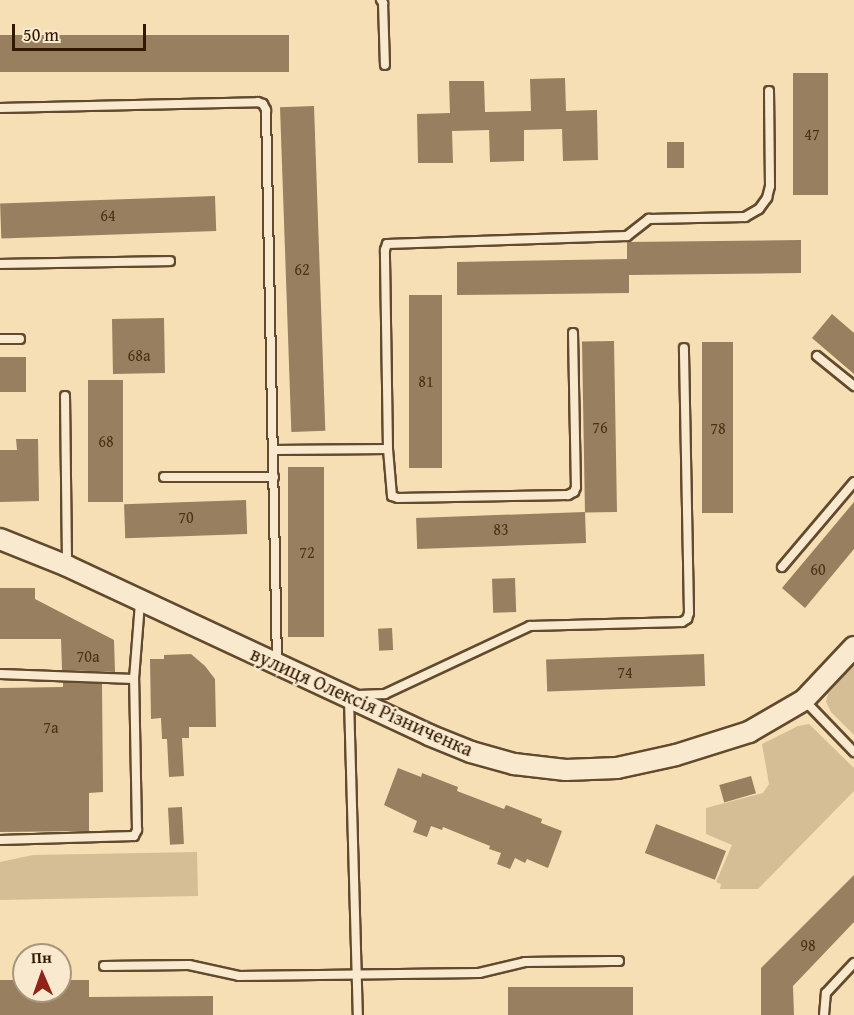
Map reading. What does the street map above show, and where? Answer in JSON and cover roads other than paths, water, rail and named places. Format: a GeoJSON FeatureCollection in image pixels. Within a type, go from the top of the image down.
{"type":"FeatureCollection","features":[{"type":"Feature","properties":{"kind":"street","name":"вулиця Олексія Різниченка"},"geometry":{"type":"LineString","coordinates":[[0,539],[67,566],[429,735],[471,752],[514,764],[566,770],[617,768],[676,755],[749,732],[804,700],[854,647]]}},
{"type":"Feature","properties":{"kind":"lane"},"geometry":{"type":"LineString","coordinates":[[381,0],[383,3],[385,66]]}},
{"type":"Feature","properties":{"kind":"lane"},"geometry":{"type":"LineString","coordinates":[[573,333],[576,487],[574,492],[568,495],[398,498],[392,496],[388,449],[385,250],[387,244],[627,236],[649,219],[745,217],[759,209],[767,198],[770,186],[769,91]]}},
{"type":"Feature","properties":{"kind":"lane"},"geometry":{"type":"LineString","coordinates":[[0,108],[258,102],[263,104],[266,110],[277,663]]}},
{"type":"Feature","properties":{"kind":"lane"},"geometry":{"type":"LineString","coordinates":[[0,264],[170,261]]}},
{"type":"Feature","properties":{"kind":"lane"},"geometry":{"type":"LineString","coordinates":[[0,339],[20,339]]}},
{"type":"Feature","properties":{"kind":"lane"},"geometry":{"type":"LineString","coordinates":[[358,1015],[349,696],[385,694],[530,627],[681,622],[687,619],[689,614],[684,348]]}},
{"type":"Feature","properties":{"kind":"lane"},"geometry":{"type":"LineString","coordinates":[[817,356],[854,386]]}},
{"type":"Feature","properties":{"kind":"lane"},"geometry":{"type":"LineString","coordinates":[[65,396],[67,566]]}},
{"type":"Feature","properties":{"kind":"lane"},"geometry":{"type":"LineString","coordinates":[[274,450],[388,449]]}},
{"type":"Feature","properties":{"kind":"lane"},"geometry":{"type":"LineString","coordinates":[[164,477],[274,477]]}},
{"type":"Feature","properties":{"kind":"lane"},"geometry":{"type":"LineString","coordinates":[[782,567],[854,482]]}},
{"type":"Feature","properties":{"kind":"lane"},"geometry":{"type":"LineString","coordinates":[[0,840],[129,838],[134,836],[137,830],[134,678],[140,600]]}},
{"type":"Feature","properties":{"kind":"lane"},"geometry":{"type":"LineString","coordinates":[[0,674],[134,678]]}},
{"type":"Feature","properties":{"kind":"lane"},"geometry":{"type":"LineString","coordinates":[[804,700],[854,752]]}},
{"type":"Feature","properties":{"kind":"lane"},"geometry":{"type":"LineString","coordinates":[[104,966],[189,965],[239,976],[479,973],[525,962],[619,961]]}},
{"type":"Feature","properties":{"kind":"lane"},"geometry":{"type":"LineString","coordinates":[[824,1015],[826,993],[854,963]]}}]}
